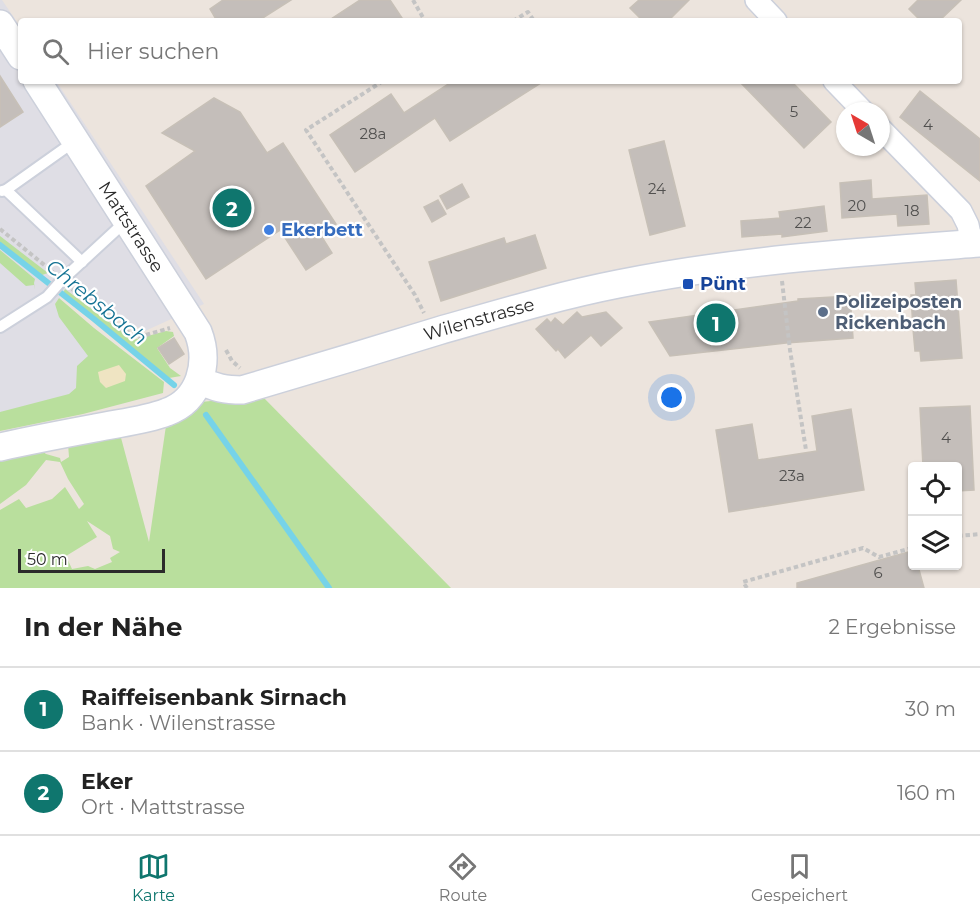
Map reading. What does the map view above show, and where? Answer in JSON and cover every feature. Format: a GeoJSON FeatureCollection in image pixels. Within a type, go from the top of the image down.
{"type":"FeatureCollection","features":[{"type":"Feature","properties":{"kind":"street"},"geometry":{"type":"LineString","coordinates":[[756,0],[773,18]]}},
{"type":"Feature","properties":{"kind":"street"},"geometry":{"type":"LineString","coordinates":[[0,24],[18,51]]}},
{"type":"Feature","properties":{"kind":"street","name":"Mattstrasse"},"geometry":{"type":"LineString","coordinates":[[39,84],[198,332],[203,356],[200,380]]}},
{"type":"Feature","properties":{"kind":"street"},"geometry":{"type":"LineString","coordinates":[[837,84],[854,102]]}},
{"type":"Feature","properties":{"kind":"street"},"geometry":{"type":"LineString","coordinates":[[890,138],[961,212],[976,243]]}},
{"type":"Feature","properties":{"kind":"street","name":"Wilenstrasse"},"geometry":{"type":"LineString","coordinates":[[200,380],[225,390],[242,390],[523,306],[619,284],[696,271],[801,258],[976,243]]}},
{"type":"Feature","properties":{"kind":"street"},"geometry":{"type":"LineString","coordinates":[[0,447],[168,412],[189,397],[200,380]]}},
{"type":"Feature","properties":{"kind":"lane"},"geometry":{"type":"LineString","coordinates":[[75,140],[3,191],[82,262]]}},
{"type":"Feature","properties":{"kind":"lane"},"geometry":{"type":"LineString","coordinates":[[0,327],[47,297],[62,280],[126,221]]}},
{"type":"Feature","properties":{"kind":"path"},"geometry":{"type":"LineString","coordinates":[[413,0],[423,18]]}},
{"type":"Feature","properties":{"kind":"path"},"geometry":{"type":"LineString","coordinates":[[518,18],[528,12],[532,18]]}},
{"type":"Feature","properties":{"kind":"path"},"geometry":{"type":"LineString","coordinates":[[378,84],[306,130],[415,295],[426,318]]}},
{"type":"Feature","properties":{"kind":"path"},"geometry":{"type":"LineString","coordinates":[[0,229],[123,330],[140,337],[177,326]]}},
{"type":"Feature","properties":{"kind":"path"},"geometry":{"type":"LineString","coordinates":[[781,271],[790,350],[806,450]]}},
{"type":"Feature","properties":{"kind":"path"},"geometry":{"type":"LineString","coordinates":[[962,536],[980,534]]}},
{"type":"Feature","properties":{"kind":"path"},"geometry":{"type":"LineString","coordinates":[[747,588],[743,582],[863,548],[879,558],[908,549]]}},
{"type":"Feature","properties":{"kind":"shaded area"},"geometry":{"type":"Polygon","coordinates":[[[0,0],[2,0],[18,24],[18,84],[58,84],[204,304],[145,331],[65,290],[55,304],[88,356],[78,393],[0,414],[0,0]]]}},
{"type":"Feature","properties":{"kind":"green space"},"geometry":{"type":"Polygon","coordinates":[[[0,236],[48,273],[39,276],[36,274],[0,246],[0,236]]]}},
{"type":"Feature","properties":{"kind":"green space"},"geometry":{"type":"Polygon","coordinates":[[[0,250],[35,279],[35,290],[34,285],[26,286],[0,263],[0,250]]]}},
{"type":"Feature","properties":{"kind":"green space"},"geometry":{"type":"Polygon","coordinates":[[[65,289],[133,340],[166,331],[173,332],[174,336],[157,348],[170,368],[181,376],[169,378],[62,295],[65,289]]]}},
{"type":"Feature","properties":{"kind":"green space"},"geometry":{"type":"Polygon","coordinates":[[[59,298],[164,382],[163,393],[83,414],[0,431],[0,412],[69,394],[76,388],[77,366],[88,356],[59,317],[55,304],[59,298]]]}},
{"type":"Feature","properties":{"kind":"green space"},"geometry":{"type":"Polygon","coordinates":[[[262,396],[451,588],[0,588],[0,510],[19,499],[26,508],[52,499],[65,487],[79,509],[84,504],[60,462],[46,460],[26,485],[0,504],[0,455],[37,447],[46,454],[60,458],[61,462],[69,457],[68,444],[120,434],[149,542],[168,412],[181,404],[262,396]],[[87,521],[97,537],[66,556],[72,569],[88,566],[95,569],[112,562],[110,558],[120,552],[113,549],[110,536],[87,521]]]}},
{"type":"Feature","properties":{"kind":"sand"},"geometry":{"type":"Polygon","coordinates":[[[119,365],[126,374],[125,381],[106,388],[100,382],[98,372],[119,365]]]}},
{"type":"Feature","properties":{"kind":"building"},"geometry":{"type":"Polygon","coordinates":[[[223,0],[291,0],[263,18],[215,18],[210,9],[223,0]]]}},
{"type":"Feature","properties":{"kind":"building"},"geometry":{"type":"Polygon","coordinates":[[[360,0],[390,0],[402,18],[333,18],[360,0]]]}},
{"type":"Feature","properties":{"kind":"building"},"geometry":{"type":"Polygon","coordinates":[[[639,0],[689,0],[671,18],[640,18],[630,8],[639,0]]]}},
{"type":"Feature","properties":{"kind":"building"},"geometry":{"type":"Polygon","coordinates":[[[918,0],[961,0],[942,18],[918,18],[909,9],[918,0]]]}},
{"type":"Feature","properties":{"kind":"building"},"geometry":{"type":"Polygon","coordinates":[[[0,76],[23,112],[0,127],[0,76]]]}},
{"type":"Feature","properties":{"kind":"building"},"geometry":{"type":"Polygon","coordinates":[[[448,84],[539,84],[450,141],[435,118],[355,172],[330,135],[391,94],[404,113],[448,84]]]}},
{"type":"Feature","properties":{"kind":"building"},"geometry":{"type":"Polygon","coordinates":[[[742,84],[794,84],[831,122],[804,148],[742,84]]]}},
{"type":"Feature","properties":{"kind":"building"},"geometry":{"type":"Polygon","coordinates":[[[920,91],[980,139],[980,181],[900,117],[920,91]]]}},
{"type":"Feature","properties":{"kind":"building"},"geometry":{"type":"Polygon","coordinates":[[[214,98],[240,112],[267,153],[283,143],[336,224],[320,234],[332,253],[306,270],[280,230],[206,279],[146,186],[195,151],[162,133],[214,98]]]}},
{"type":"Feature","properties":{"kind":"building"},"geometry":{"type":"Polygon","coordinates":[[[664,141],[685,226],[650,235],[629,150],[664,141]]]}},
{"type":"Feature","properties":{"kind":"building"},"geometry":{"type":"Polygon","coordinates":[[[871,180],[872,199],[927,195],[929,224],[898,226],[897,214],[842,218],[840,183],[871,180]]]}},
{"type":"Feature","properties":{"kind":"building"},"geometry":{"type":"Polygon","coordinates":[[[462,184],[469,197],[447,209],[440,196],[462,184]]]}},
{"type":"Feature","properties":{"kind":"building"},"geometry":{"type":"Polygon","coordinates":[[[438,200],[446,214],[432,222],[424,207],[438,200]]]}},
{"type":"Feature","properties":{"kind":"building"},"geometry":{"type":"Polygon","coordinates":[[[824,206],[827,231],[782,237],[782,234],[742,237],[741,221],[780,218],[779,212],[824,206]]]}},
{"type":"Feature","properties":{"kind":"building"},"geometry":{"type":"Polygon","coordinates":[[[535,235],[546,268],[441,301],[429,262],[504,238],[506,244],[535,235]]]}},
{"type":"Feature","properties":{"kind":"building"},"geometry":{"type":"Polygon","coordinates":[[[956,280],[962,358],[921,361],[920,351],[915,351],[913,329],[911,295],[916,295],[915,283],[956,280]]]}},
{"type":"Feature","properties":{"kind":"building"},"geometry":{"type":"Polygon","coordinates":[[[850,296],[853,338],[670,356],[649,322],[798,301],[798,299],[850,296]]]}},
{"type":"Feature","properties":{"kind":"building"},"geometry":{"type":"Polygon","coordinates":[[[577,312],[582,317],[606,312],[622,328],[601,346],[591,335],[565,358],[536,329],[547,319],[551,323],[555,318],[563,325],[577,312]]]}},
{"type":"Feature","properties":{"kind":"building"},"geometry":{"type":"Polygon","coordinates":[[[174,338],[184,354],[169,364],[158,348],[174,338]]]}},
{"type":"Feature","properties":{"kind":"building"},"geometry":{"type":"Polygon","coordinates":[[[970,406],[974,490],[962,491],[962,462],[923,462],[920,408],[970,406]]]}},
{"type":"Feature","properties":{"kind":"building"},"geometry":{"type":"Polygon","coordinates":[[[851,409],[864,490],[729,512],[716,430],[752,424],[758,460],[817,451],[812,416],[851,409]]]}},
{"type":"Feature","properties":{"kind":"building"},"geometry":{"type":"Polygon","coordinates":[[[908,552],[908,570],[919,570],[924,588],[797,588],[797,583],[908,552]]]}},
{"type":"Feature","properties":{"kind":"waterway","name":"Chrebsbach"},"geometry":{"type":"LineString","coordinates":[[0,245],[174,385]]}},
{"type":"Feature","properties":{"kind":"waterway","name":"Chrebsbach"},"geometry":{"type":"LineString","coordinates":[[206,415],[329,588]]}},
{"type":"Feature","properties":{"kind":"place","name":"Eker"},"geometry":{"type":"Point","coordinates":[232,208]}},
{"type":"Feature","properties":{"kind":"place","name":"Ekerbett"},"geometry":{"type":"Point","coordinates":[269,230]}},
{"type":"Feature","properties":{"kind":"place","name":"Pünt"},"geometry":{"type":"Point","coordinates":[688,284]}},
{"type":"Feature","properties":{"kind":"place","name":"Polizeiposten Rickenbach"},"geometry":{"type":"Point","coordinates":[823,312]}},
{"type":"Feature","properties":{"kind":"place","name":"Raiffeisenbank Sirnach"},"geometry":{"type":"Point","coordinates":[716,323]}}]}
